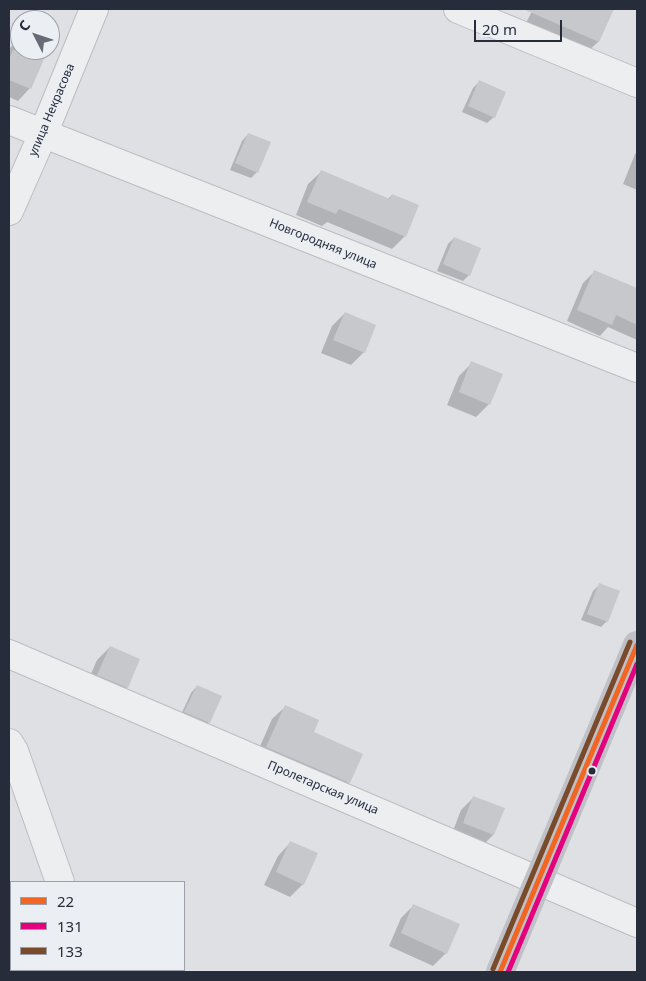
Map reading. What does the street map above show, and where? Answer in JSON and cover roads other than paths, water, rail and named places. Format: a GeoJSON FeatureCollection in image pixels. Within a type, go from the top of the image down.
{"type":"FeatureCollection","features":[{"type":"Feature","properties":{"kind":"main road"},"geometry":{"type":"LineString","coordinates":[[500,972],[637,645]]}},
{"type":"Feature","properties":{"kind":"street","name":"улица Некрасова"},"geometry":{"type":"LineString","coordinates":[[9,211],[94,9]]}},
{"type":"Feature","properties":{"kind":"street"},"geometry":{"type":"LineString","coordinates":[[458,9],[637,84]]}},
{"type":"Feature","properties":{"kind":"street","name":"Новгородняя улица"},"geometry":{"type":"LineString","coordinates":[[9,120],[637,368]]}},
{"type":"Feature","properties":{"kind":"street","name":"Пролетарская улица"},"geometry":{"type":"LineString","coordinates":[[9,654],[637,923]]}},
{"type":"Feature","properties":{"kind":"street"},"geometry":{"type":"LineString","coordinates":[[9,743],[14,751],[60,881]]}}]}
